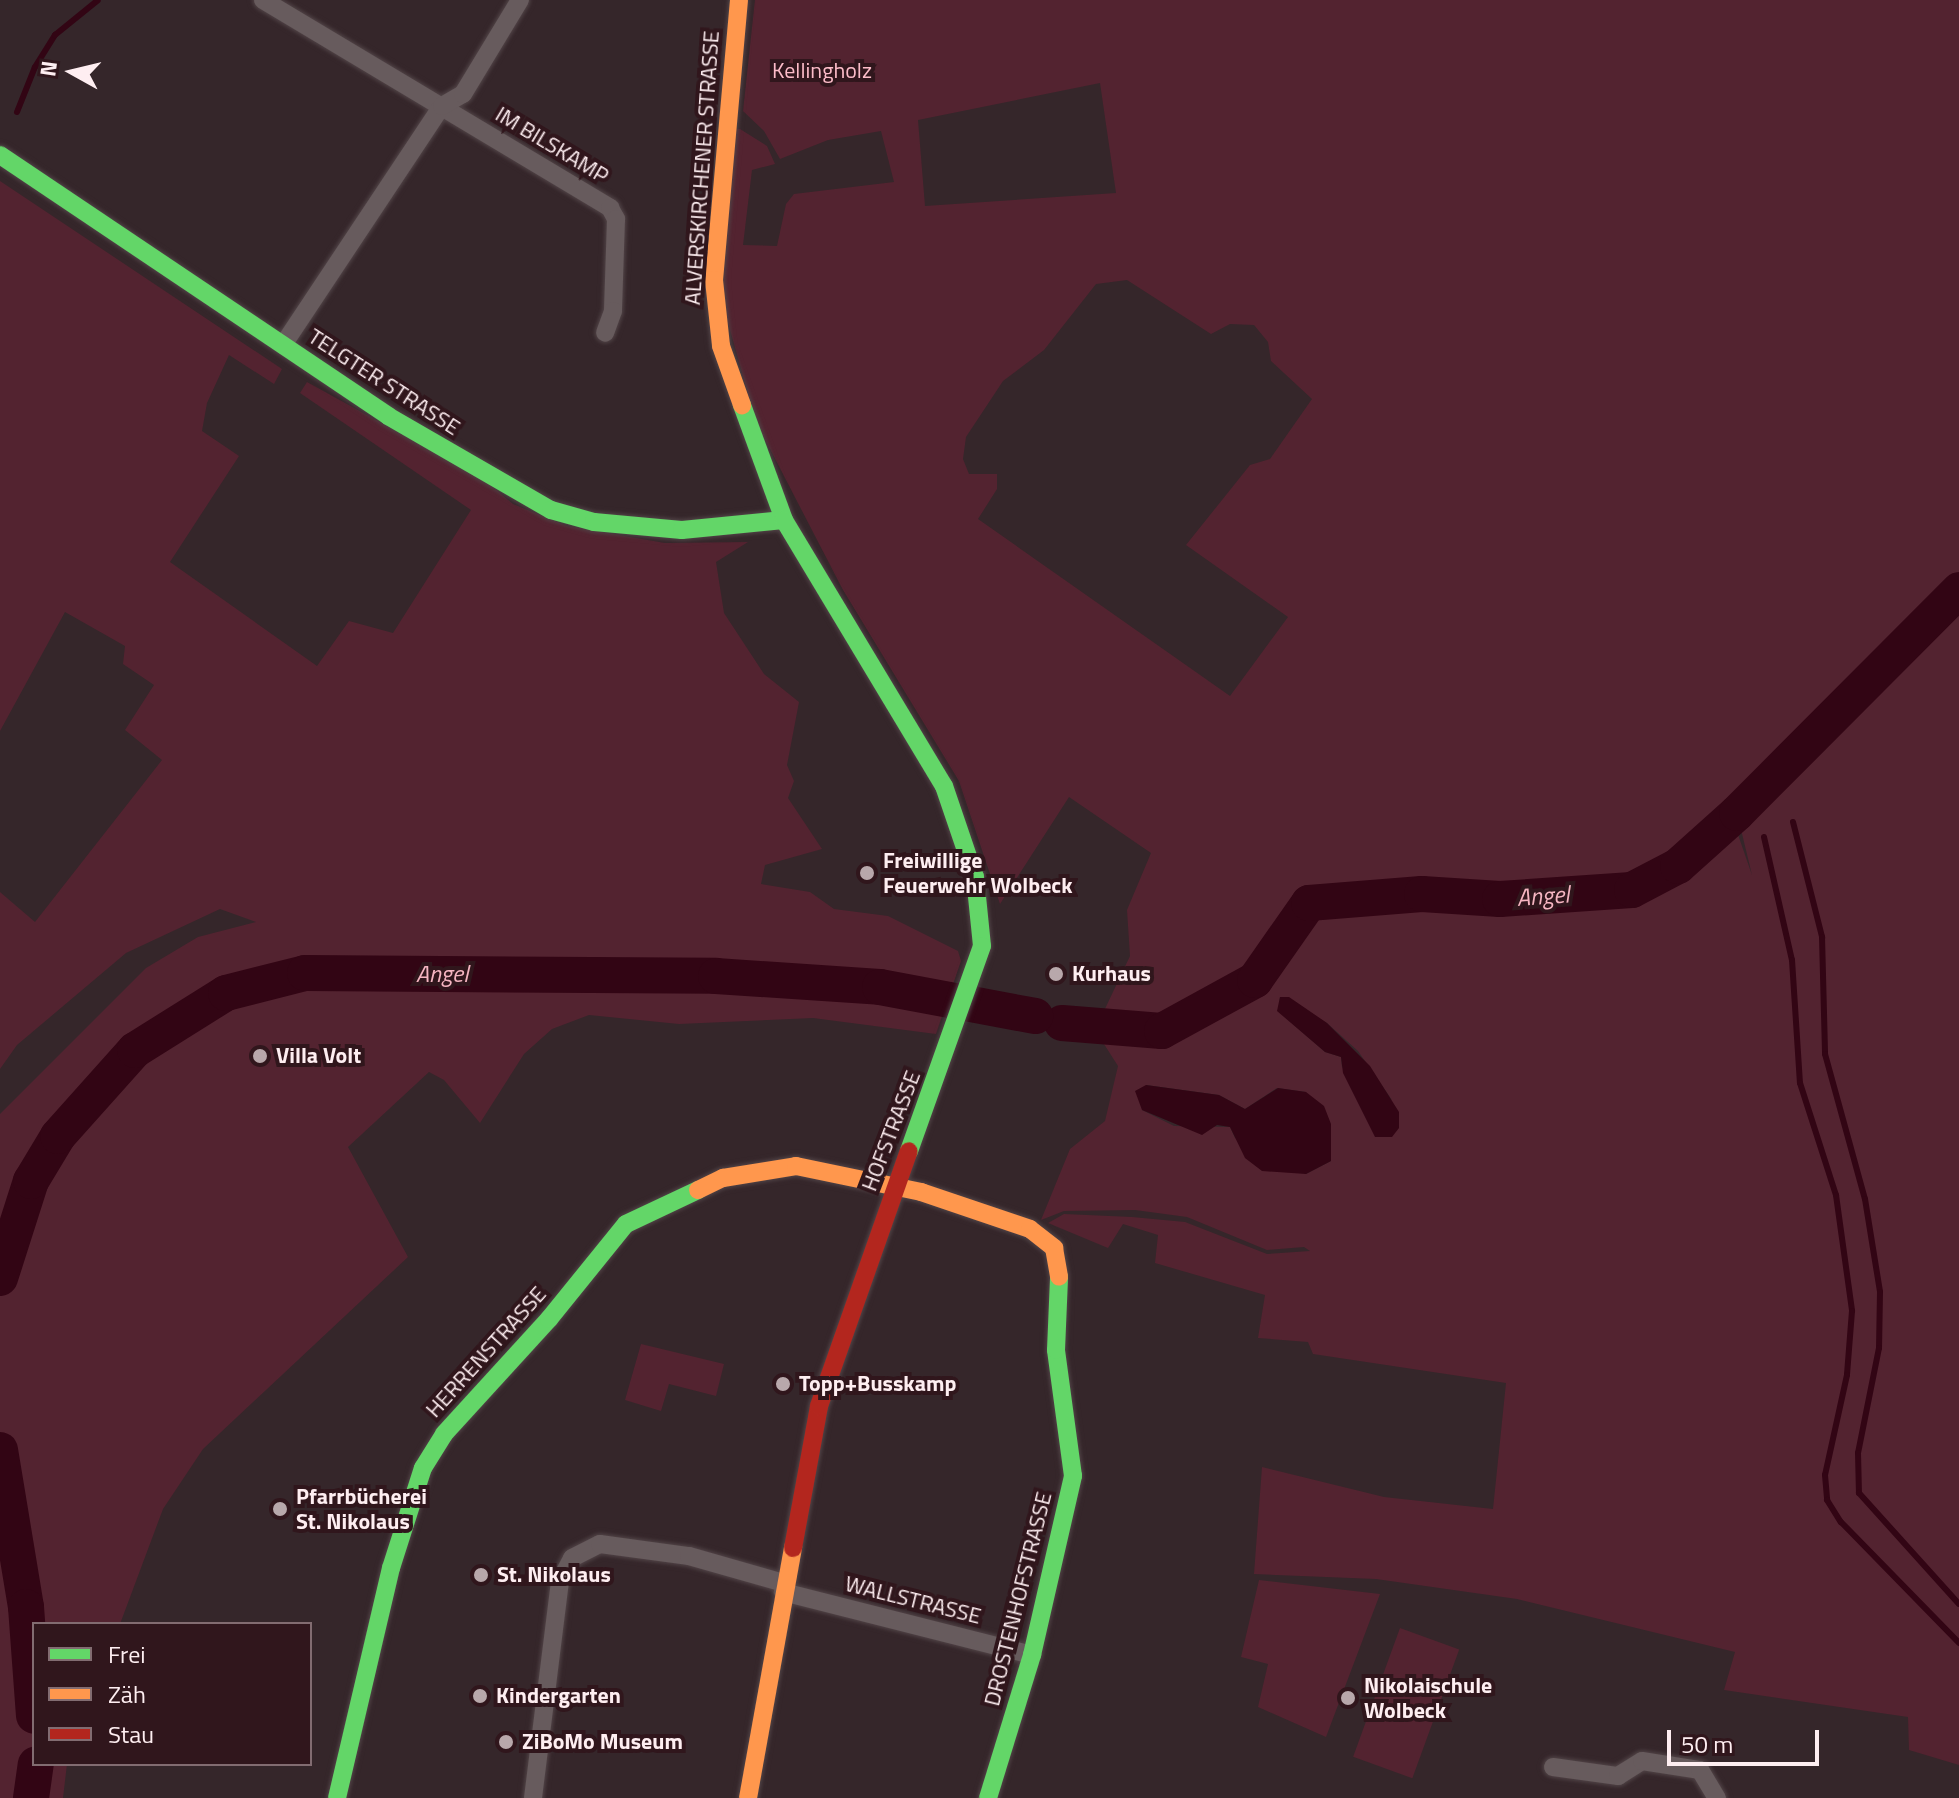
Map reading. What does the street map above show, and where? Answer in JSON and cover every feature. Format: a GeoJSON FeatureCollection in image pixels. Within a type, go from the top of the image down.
{"type":"FeatureCollection","features":[{"type":"Feature","properties":{"kind":"street","name":"IM BILSKAMP"},"geometry":{"type":"LineString","coordinates":[[263,0],[610,208],[616,219],[613,311],[605,333]]}},
{"type":"Feature","properties":{"kind":"street"},"geometry":{"type":"LineString","coordinates":[[283,345],[442,106],[463,94],[520,0]]}},
{"type":"Feature","properties":{"kind":"street","name":"ALVERSKIRCHENER STRASSE"},"geometry":{"type":"LineString","coordinates":[[739,0],[717,243],[716,324],[746,423],[784,520]]}},
{"type":"Feature","properties":{"kind":"street","name":"TELGTER STRASSE"},"geometry":{"type":"LineString","coordinates":[[0,155],[388,416],[551,510],[594,522],[682,530],[733,529],[784,520]]}},
{"type":"Feature","properties":{"kind":"street","name":"HOFSTRASSE"},"geometry":{"type":"LineString","coordinates":[[748,1798],[819,1406],[982,946],[979,899],[944,786],[784,520]]}},
{"type":"Feature","properties":{"kind":"street","name":"HERRENSTRASSE"},"geometry":{"type":"LineString","coordinates":[[337,1798],[361,1684],[423,1468],[444,1434],[549,1319],[626,1224],[723,1178],[758,1168],[796,1166],[895,1187]]}},
{"type":"Feature","properties":{"kind":"street","name":"DROSTENHOFSTRASSE"},"geometry":{"type":"LineString","coordinates":[[895,1187],[1030,1229],[1054,1248],[1059,1267],[1056,1350],[1073,1476],[1032,1655],[988,1798]]}},
{"type":"Feature","properties":{"kind":"street","name":"WALLSTRASSE"},"geometry":{"type":"LineString","coordinates":[[533,1798],[560,1581],[572,1558],[600,1544],[689,1556],[784,1588],[1032,1655]]}},
{"type":"Feature","properties":{"kind":"street"},"geometry":{"type":"LineString","coordinates":[[1553,1767],[1618,1776],[1642,1761],[1700,1770],[1717,1798]]}},
{"type":"Feature","properties":{"kind":"green space","name":"Kellingholz"},"geometry":{"type":"Polygon","coordinates":[[[755,0],[1959,0],[1959,1765],[1909,1750],[1908,1717],[1724,1690],[1735,1652],[1517,1599],[1376,1579],[1254,1574],[1262,1467],[1384,1497],[1493,1509],[1506,1383],[1313,1354],[1308,1342],[1258,1338],[1265,1295],[1155,1263],[1158,1235],[1123,1224],[1108,1248],[1048,1223],[1064,1214],[1132,1217],[1185,1222],[1267,1254],[1310,1251],[1304,1247],[1267,1250],[1187,1217],[1135,1210],[1064,1211],[1041,1220],[1070,1149],[1105,1121],[1118,1066],[1095,1030],[1130,956],[1127,910],[1151,853],[1069,797],[1000,904],[959,781],[843,590],[756,422],[723,305],[726,128],[740,129],[767,146],[775,164],[752,170],[743,245],[777,246],[786,204],[794,194],[894,182],[881,131],[828,140],[780,159],[764,131],[743,111],[755,0]],[[1100,83],[918,120],[925,206],[1116,193],[1100,83]],[[1127,280],[1096,284],[1044,350],[1003,381],[966,437],[963,459],[969,474],[997,474],[997,489],[978,519],[1230,696],[1288,617],[1186,545],[1250,465],[1270,459],[1312,399],[1271,361],[1268,342],[1254,325],[1230,324],[1211,334],[1127,280]],[[1739,787],[1663,861],[1608,882],[1511,890],[1423,886],[1311,890],[1317,908],[1631,899],[1689,865],[1734,823],[1752,875],[1737,813],[1739,787]],[[1280,997],[1278,1011],[1325,1052],[1341,1057],[1342,1067],[1392,1100],[1358,1051],[1327,1023],[1280,997]],[[1146,1085],[1142,1110],[1174,1126],[1230,1127],[1235,1138],[1306,1174],[1331,1161],[1306,1092],[1277,1088],[1245,1109],[1219,1095],[1146,1085]]]}},
{"type":"Feature","properties":{"kind":"green space"},"geometry":{"type":"Polygon","coordinates":[[[0,181],[282,369],[274,384],[229,355],[207,403],[202,431],[239,456],[170,562],[317,666],[349,621],[393,633],[471,510],[300,393],[307,382],[483,479],[513,504],[567,526],[665,543],[748,542],[716,562],[724,613],[764,674],[799,702],[787,765],[794,781],[788,798],[822,849],[765,865],[761,884],[810,892],[834,909],[888,916],[958,951],[961,961],[936,1034],[813,1018],[679,1024],[589,1015],[552,1029],[524,1054],[480,1123],[444,1080],[429,1072],[348,1147],[408,1257],[203,1449],[163,1509],[121,1622],[32,1622],[32,1766],[67,1766],[63,1798],[0,1798],[0,1114],[146,968],[198,937],[256,922],[220,909],[126,953],[17,1045],[0,1069],[0,892],[35,922],[162,760],[125,730],[154,685],[123,664],[125,646],[65,612],[0,731],[0,181]]]}},
{"type":"Feature","properties":{"kind":"green space"},"geometry":{"type":"Polygon","coordinates":[[[641,1344],[724,1364],[716,1396],[669,1384],[661,1411],[625,1400],[641,1344]]]}},
{"type":"Feature","properties":{"kind":"green space"},"geometry":{"type":"Polygon","coordinates":[[[1259,1580],[1380,1594],[1326,1737],[1258,1707],[1268,1664],[1241,1657],[1259,1580]]]}},
{"type":"Feature","properties":{"kind":"green space"},"geometry":{"type":"Polygon","coordinates":[[[1400,1628],[1459,1650],[1412,1778],[1353,1757],[1400,1628]]]}},
{"type":"Feature","properties":{"kind":"shaded area"},"geometry":{"type":"Polygon","coordinates":[[[1280,997],[1289,997],[1327,1023],[1370,1066],[1399,1112],[1399,1128],[1392,1137],[1375,1137],[1343,1073],[1341,1057],[1325,1052],[1277,1011],[1280,997]]]}},
{"type":"Feature","properties":{"kind":"shaded area"},"geometry":{"type":"Polygon","coordinates":[[[1146,1085],[1219,1095],[1245,1109],[1278,1088],[1306,1092],[1324,1106],[1331,1124],[1331,1161],[1306,1174],[1262,1171],[1245,1158],[1230,1127],[1217,1125],[1202,1135],[1142,1110],[1135,1091],[1146,1085]]]}},
{"type":"Feature","properties":{"kind":"waterway"},"geometry":{"type":"LineString","coordinates":[[17,112],[35,67],[55,35],[98,0]]}},
{"type":"Feature","properties":{"kind":"waterway","name":"Angel"},"geometry":{"type":"LineString","coordinates":[[1062,1023],[1162,1031],[1255,980],[1309,903],[1422,894],[1500,899],[1632,890],[1678,866],[1737,813],[1959,590]]}},
{"type":"Feature","properties":{"kind":"waterway"},"geometry":{"type":"LineString","coordinates":[[1779,771],[1786,784]]}},
{"type":"Feature","properties":{"kind":"waterway"},"geometry":{"type":"LineString","coordinates":[[1749,801],[1757,812]]}},
{"type":"Feature","properties":{"kind":"waterway"},"geometry":{"type":"LineString","coordinates":[[1793,822],[1822,937],[1825,1054],[1865,1199],[1880,1292],[1879,1348],[1858,1453],[1859,1493],[1959,1604]]}},
{"type":"Feature","properties":{"kind":"waterway"},"geometry":{"type":"LineString","coordinates":[[1764,837],[1792,960],[1800,1083],[1836,1195],[1852,1311],[1847,1375],[1825,1475],[1827,1500],[1841,1522],[1959,1643]]}},
{"type":"Feature","properties":{"kind":"waterway","name":"Angel"},"geometry":{"type":"LineString","coordinates":[[0,1278],[31,1181],[58,1136],[135,1050],[226,993],[305,973],[716,976],[880,987],[1035,1016]]}},
{"type":"Feature","properties":{"kind":"waterway","name":"Angel"},"geometry":{"type":"LineString","coordinates":[[0,1450],[26,1607],[32,1689]]}},
{"type":"Feature","properties":{"kind":"waterway","name":"Angel"},"geometry":{"type":"LineString","coordinates":[[31,1798],[36,1766]]}},
{"type":"Feature","properties":{"kind":"traffic: fast"},"geometry":{"type":"LineString","coordinates":[[0,155],[388,416],[551,510],[594,522],[682,530],[784,520]]}},
{"type":"Feature","properties":{"kind":"traffic: fast"},"geometry":{"type":"LineString","coordinates":[[742,405],[784,520],[944,786],[975,877],[982,946],[909,1151]]}},
{"type":"Feature","properties":{"kind":"traffic: fast"},"geometry":{"type":"LineString","coordinates":[[337,1798],[391,1568],[423,1468],[444,1434],[549,1319],[626,1224],[698,1190]]}},
{"type":"Feature","properties":{"kind":"traffic: fast"},"geometry":{"type":"LineString","coordinates":[[988,1798],[1032,1655],[1073,1476],[1056,1350],[1059,1277]]}},
{"type":"Feature","properties":{"kind":"traffic: slow"},"geometry":{"type":"LineString","coordinates":[[739,0],[714,280],[721,346],[742,405]]}},
{"type":"Feature","properties":{"kind":"traffic: slow"},"geometry":{"type":"LineString","coordinates":[[698,1190],[723,1178],[796,1166],[921,1192],[1030,1229],[1054,1248],[1059,1277]]}},
{"type":"Feature","properties":{"kind":"traffic: slow"},"geometry":{"type":"LineString","coordinates":[[748,1798],[793,1548]]}},
{"type":"Feature","properties":{"kind":"traffic: jam"},"geometry":{"type":"LineString","coordinates":[[793,1548],[819,1406],[909,1151]]}},
{"type":"Feature","properties":{"kind":"place","name":"Freiwillige Feuerwehr Wolbeck"},"geometry":{"type":"Point","coordinates":[867,873]}},
{"type":"Feature","properties":{"kind":"place","name":"Kurhaus"},"geometry":{"type":"Point","coordinates":[1056,974]}},
{"type":"Feature","properties":{"kind":"place","name":"Villa Volt"},"geometry":{"type":"Point","coordinates":[260,1056]}},
{"type":"Feature","properties":{"kind":"place","name":"Topp+Busskamp"},"geometry":{"type":"Point","coordinates":[783,1384]}},
{"type":"Feature","properties":{"kind":"place","name":"Pfarrbücherei St. Nikolaus"},"geometry":{"type":"Point","coordinates":[280,1509]}},
{"type":"Feature","properties":{"kind":"place","name":"St. Nikolaus"},"geometry":{"type":"Point","coordinates":[481,1575]}},
{"type":"Feature","properties":{"kind":"place","name":"Kindergarten"},"geometry":{"type":"Point","coordinates":[480,1696]}},
{"type":"Feature","properties":{"kind":"place","name":"Nikolaischule Wolbeck"},"geometry":{"type":"Point","coordinates":[1348,1698]}},
{"type":"Feature","properties":{"kind":"place","name":"ZiBoMo Museum"},"geometry":{"type":"Point","coordinates":[506,1742]}}]}
